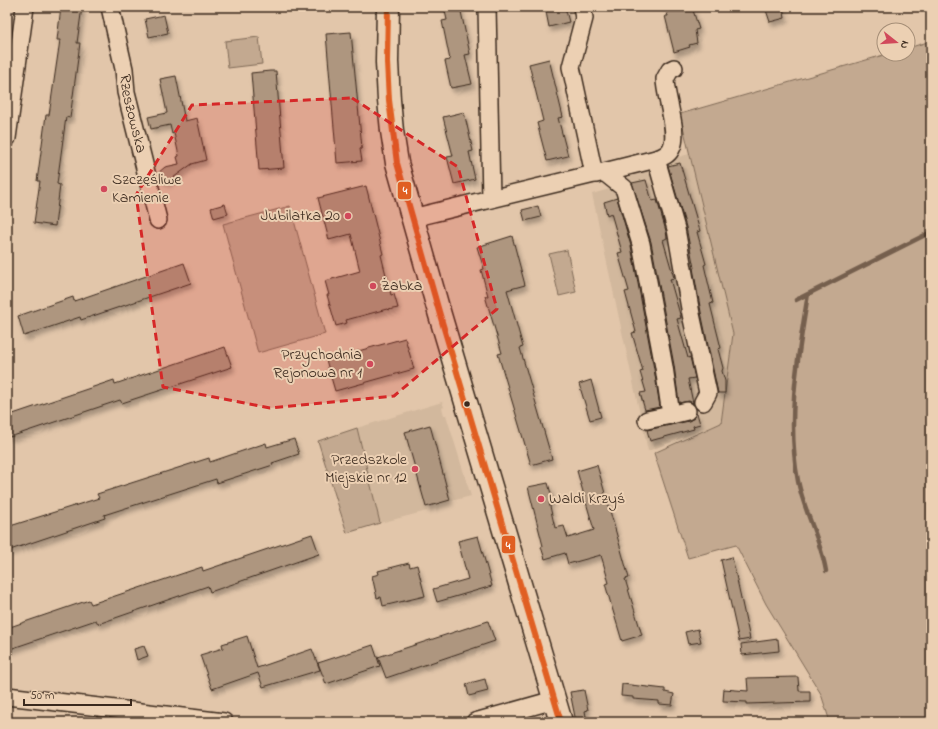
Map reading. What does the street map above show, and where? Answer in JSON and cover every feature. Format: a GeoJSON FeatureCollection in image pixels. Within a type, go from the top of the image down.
{"type":"FeatureCollection","features":[{"type":"Feature","properties":{"kind":"street"},"geometry":{"type":"LineString","coordinates":[[7,138],[25,7]]}},
{"type":"Feature","properties":{"kind":"street","name":"Rzeszowska"},"geometry":{"type":"LineString","coordinates":[[110,7],[124,69],[126,92],[158,220]]}},
{"type":"Feature","properties":{"kind":"street"},"geometry":{"type":"LineString","coordinates":[[388,7],[387,62],[392,131],[397,163],[560,722]]}},
{"type":"Feature","properties":{"kind":"street"},"geometry":{"type":"LineString","coordinates":[[487,7],[491,199]]}},
{"type":"Feature","properties":{"kind":"street"},"geometry":{"type":"LineString","coordinates":[[582,7],[584,18],[571,67],[599,173],[624,188],[640,244],[664,367],[671,415]]}},
{"type":"Feature","properties":{"kind":"street"},"geometry":{"type":"LineString","coordinates":[[412,218],[665,156],[669,153],[674,142],[665,79],[670,70],[674,68]]}},
{"type":"Feature","properties":{"kind":"street"},"geometry":{"type":"LineString","coordinates":[[656,159],[676,229],[691,314],[708,393],[703,402]]}},
{"type":"Feature","properties":{"kind":"street"},"geometry":{"type":"LineString","coordinates":[[647,420],[687,411]]}},
{"type":"Feature","properties":{"kind":"street"},"geometry":{"type":"LineString","coordinates":[[7,696],[224,722]]}},
{"type":"Feature","properties":{"kind":"street"},"geometry":{"type":"LineString","coordinates":[[476,722],[554,700]]}},
{"type":"Feature","properties":{"kind":"highlighted area"},"geometry":{"type":"Polygon","coordinates":[[[352,98],[458,167],[497,309],[394,396],[270,408],[163,387],[136,195],[192,105],[352,98]]]}},
{"type":"Feature","properties":{"kind":"shaded area"},"geometry":{"type":"Polygon","coordinates":[[[259,37],[262,64],[228,68],[225,41],[259,37]]]}},
{"type":"Feature","properties":{"kind":"shaded area"},"geometry":{"type":"Polygon","coordinates":[[[931,41],[931,722],[830,722],[821,694],[766,604],[736,545],[688,558],[654,453],[721,423],[733,334],[680,114],[876,57],[876,62],[916,62],[916,46],[931,41]]]}},
{"type":"Feature","properties":{"kind":"shaded area"},"geometry":{"type":"Polygon","coordinates":[[[689,154],[733,334],[721,423],[648,451],[592,194],[623,185],[620,174],[689,154]]]}},
{"type":"Feature","properties":{"kind":"shaded area"},"geometry":{"type":"Polygon","coordinates":[[[290,206],[325,334],[258,353],[223,224],[290,206]]]}},
{"type":"Feature","properties":{"kind":"shaded area"},"geometry":{"type":"Polygon","coordinates":[[[567,250],[576,292],[559,296],[549,254],[567,250]]]}},
{"type":"Feature","properties":{"kind":"shaded area","name":"Przedszkole Miejskie nr 12"},"geometry":{"type":"Polygon","coordinates":[[[442,402],[444,407],[442,408],[444,415],[446,415],[471,496],[426,507],[427,511],[380,523],[357,428],[442,402]]]}},
{"type":"Feature","properties":{"kind":"shaded area"},"geometry":{"type":"Polygon","coordinates":[[[357,428],[380,523],[347,533],[318,441],[357,428]]]}},
{"type":"Feature","properties":{"kind":"shaded area"},"geometry":{"type":"Polygon","coordinates":[[[7,713],[11,716],[62,722],[7,722],[7,713]]]}},
{"type":"Feature","properties":{"kind":"building"},"geometry":{"type":"Polygon","coordinates":[[[61,7],[82,7],[77,43],[80,43],[70,118],[66,117],[57,184],[60,185],[55,226],[34,223],[40,181],[37,181],[46,115],[49,115],[60,40],[57,40],[61,7]]]}},
{"type":"Feature","properties":{"kind":"building"},"geometry":{"type":"Polygon","coordinates":[[[444,7],[460,7],[470,54],[465,55],[472,84],[451,88],[445,61],[450,60],[442,21],[447,20],[444,7]]]}},
{"type":"Feature","properties":{"kind":"building"},"geometry":{"type":"Polygon","coordinates":[[[545,7],[565,7],[569,22],[549,27],[545,7]]]}},
{"type":"Feature","properties":{"kind":"building"},"geometry":{"type":"Polygon","coordinates":[[[665,7],[692,7],[699,29],[695,30],[697,43],[674,52],[665,16],[668,16],[665,7]]]}},
{"type":"Feature","properties":{"kind":"building"},"geometry":{"type":"Polygon","coordinates":[[[765,7],[783,7],[785,18],[770,22],[765,7]]]}},
{"type":"Feature","properties":{"kind":"building"},"geometry":{"type":"Polygon","coordinates":[[[164,15],[168,33],[149,37],[145,19],[164,15]]]}},
{"type":"Feature","properties":{"kind":"building"},"geometry":{"type":"Polygon","coordinates":[[[351,32],[362,161],[337,163],[326,34],[351,32]]]}},
{"type":"Feature","properties":{"kind":"building"},"geometry":{"type":"Polygon","coordinates":[[[549,59],[563,117],[558,118],[568,156],[547,161],[537,123],[543,121],[529,64],[549,59]]]}},
{"type":"Feature","properties":{"kind":"building"},"geometry":{"type":"Polygon","coordinates":[[[276,71],[284,168],[259,170],[251,73],[276,71]]]}},
{"type":"Feature","properties":{"kind":"building"},"geometry":{"type":"Polygon","coordinates":[[[176,76],[185,121],[197,118],[206,160],[192,164],[166,183],[158,173],[165,167],[179,164],[177,157],[179,156],[174,133],[172,134],[170,125],[151,129],[148,117],[167,113],[160,79],[176,76]]]}},
{"type":"Feature","properties":{"kind":"building"},"geometry":{"type":"Polygon","coordinates":[[[464,112],[473,151],[469,152],[475,179],[454,184],[447,157],[453,156],[443,117],[464,112]]]}},
{"type":"Feature","properties":{"kind":"building"},"geometry":{"type":"Polygon","coordinates":[[[680,163],[700,231],[697,232],[706,264],[704,265],[713,303],[710,304],[721,348],[718,349],[723,368],[722,371],[725,381],[725,393],[718,393],[701,312],[686,227],[668,166],[680,163]]]}},
{"type":"Feature","properties":{"kind":"building"},"geometry":{"type":"Polygon","coordinates":[[[646,180],[652,201],[657,200],[666,231],[667,238],[663,240],[674,278],[670,279],[681,318],[677,319],[688,358],[690,357],[695,378],[688,379],[693,403],[689,401],[679,403],[674,365],[651,242],[632,183],[646,180]]]}},
{"type":"Feature","properties":{"kind":"building"},"geometry":{"type":"Polygon","coordinates":[[[366,186],[383,254],[381,255],[391,295],[394,294],[398,308],[387,309],[346,320],[347,323],[336,326],[327,295],[329,295],[325,281],[360,271],[351,234],[329,240],[318,198],[366,186]]]}},
{"type":"Feature","properties":{"kind":"building"},"geometry":{"type":"Polygon","coordinates":[[[617,198],[631,246],[660,407],[645,410],[640,393],[646,392],[640,372],[643,371],[632,333],[636,332],[625,292],[629,291],[618,253],[622,252],[611,213],[607,215],[604,202],[617,198]]]}},
{"type":"Feature","properties":{"kind":"building"},"geometry":{"type":"Polygon","coordinates":[[[225,204],[228,214],[214,218],[211,208],[225,204]]]}},
{"type":"Feature","properties":{"kind":"building"},"geometry":{"type":"Polygon","coordinates":[[[538,206],[541,217],[525,221],[522,210],[538,206]]]}},
{"type":"Feature","properties":{"kind":"building"},"geometry":{"type":"Polygon","coordinates":[[[512,236],[525,285],[507,290],[523,347],[520,348],[552,459],[531,465],[498,354],[502,353],[485,296],[488,296],[481,270],[484,269],[477,247],[512,236]]]}},
{"type":"Feature","properties":{"kind":"building"},"geometry":{"type":"Polygon","coordinates":[[[184,263],[191,283],[81,320],[80,317],[24,336],[18,316],[73,297],[74,301],[184,263]]]}},
{"type":"Feature","properties":{"kind":"building","name":"Przychodnia Rejonowa nr 1"},"geometry":{"type":"Polygon","coordinates":[[[405,338],[414,369],[335,391],[326,360],[405,338]]]}},
{"type":"Feature","properties":{"kind":"building"},"geometry":{"type":"Polygon","coordinates":[[[225,347],[232,367],[122,403],[120,400],[10,437],[7,428],[7,416],[114,380],[115,384],[225,347]]]}},
{"type":"Feature","properties":{"kind":"building"},"geometry":{"type":"Polygon","coordinates":[[[591,380],[601,417],[590,420],[579,384],[591,380]]]}},
{"type":"Feature","properties":{"kind":"building"},"geometry":{"type":"Polygon","coordinates":[[[697,413],[700,424],[693,426],[694,429],[650,441],[647,430],[689,421],[694,418],[697,413]]]}},
{"type":"Feature","properties":{"kind":"building"},"geometry":{"type":"Polygon","coordinates":[[[430,425],[450,500],[426,507],[405,432],[430,425]]]}},
{"type":"Feature","properties":{"kind":"building"},"geometry":{"type":"Polygon","coordinates":[[[294,439],[299,454],[272,463],[273,465],[217,483],[216,479],[104,515],[105,518],[7,551],[7,527],[99,498],[97,494],[209,458],[210,462],[266,443],[267,447],[294,439]]]}},
{"type":"Feature","properties":{"kind":"building"},"geometry":{"type":"Polygon","coordinates":[[[597,465],[629,578],[625,579],[642,635],[622,641],[605,584],[609,583],[601,555],[568,564],[565,553],[545,559],[528,487],[548,483],[553,501],[549,502],[555,528],[564,526],[568,538],[594,530],[577,471],[597,465]]]}},
{"type":"Feature","properties":{"kind":"building"},"geometry":{"type":"Polygon","coordinates":[[[312,534],[319,554],[210,592],[208,586],[98,624],[96,620],[7,650],[7,628],[89,600],[91,604],[202,567],[203,571],[312,534]]]}},
{"type":"Feature","properties":{"kind":"building"},"geometry":{"type":"Polygon","coordinates":[[[478,536],[492,586],[437,602],[433,589],[468,579],[458,541],[478,536]]]}},
{"type":"Feature","properties":{"kind":"building"},"geometry":{"type":"Polygon","coordinates":[[[732,557],[750,639],[739,641],[721,560],[732,557]]]}},
{"type":"Feature","properties":{"kind":"building"},"geometry":{"type":"Polygon","coordinates":[[[409,563],[410,567],[417,565],[425,596],[383,606],[381,597],[377,598],[372,576],[379,574],[378,571],[409,563]]]}},
{"type":"Feature","properties":{"kind":"building"},"geometry":{"type":"Polygon","coordinates":[[[488,621],[495,641],[386,678],[378,657],[488,621]]]}},
{"type":"Feature","properties":{"kind":"building"},"geometry":{"type":"Polygon","coordinates":[[[698,629],[701,642],[688,644],[685,632],[698,629]]]}},
{"type":"Feature","properties":{"kind":"building"},"geometry":{"type":"Polygon","coordinates":[[[247,636],[257,668],[312,649],[320,670],[263,687],[258,673],[212,689],[200,655],[223,648],[222,644],[247,636]]]}},
{"type":"Feature","properties":{"kind":"building"},"geometry":{"type":"Polygon","coordinates":[[[778,639],[779,651],[742,655],[741,644],[778,639]]]}},
{"type":"Feature","properties":{"kind":"building"},"geometry":{"type":"Polygon","coordinates":[[[373,645],[380,666],[326,684],[318,663],[373,645]]]}},
{"type":"Feature","properties":{"kind":"building"},"geometry":{"type":"Polygon","coordinates":[[[144,646],[148,656],[137,660],[134,649],[144,646]]]}},
{"type":"Feature","properties":{"kind":"building"},"geometry":{"type":"Polygon","coordinates":[[[798,677],[799,691],[810,691],[810,702],[747,704],[747,702],[723,701],[724,689],[748,691],[747,678],[798,677]]]}},
{"type":"Feature","properties":{"kind":"building"},"geometry":{"type":"Polygon","coordinates":[[[485,679],[488,691],[469,696],[466,684],[485,679]]]}},
{"type":"Feature","properties":{"kind":"building"},"geometry":{"type":"Polygon","coordinates":[[[622,684],[665,689],[665,692],[674,694],[672,705],[659,704],[659,701],[633,699],[633,697],[621,696],[622,684]]]}},
{"type":"Feature","properties":{"kind":"building"},"geometry":{"type":"Polygon","coordinates":[[[584,690],[588,710],[585,711],[587,722],[576,722],[570,692],[584,690]]]}},
{"type":"Feature","properties":{"kind":"waterway"},"geometry":{"type":"LineString","coordinates":[[796,300],[931,232]]}},
{"type":"Feature","properties":{"kind":"waterway"},"geometry":{"type":"LineString","coordinates":[[808,294],[797,364],[793,411],[793,434],[798,481],[804,504],[824,560],[826,571]]}},
{"type":"Feature","properties":{"kind":"transit line","name":"4"},"geometry":{"type":"LineString","coordinates":[[388,7],[387,62],[389,100],[397,163],[440,315],[561,722]]}},
{"type":"Feature","properties":{"kind":"place","name":"Szczęśliwe Kamienie"},"geometry":{"type":"Point","coordinates":[104,189]}},
{"type":"Feature","properties":{"kind":"place","name":"Jubilatka 20"},"geometry":{"type":"Point","coordinates":[348,216]}},
{"type":"Feature","properties":{"kind":"place","name":"Żabka"},"geometry":{"type":"Point","coordinates":[373,286]}},
{"type":"Feature","properties":{"kind":"place","name":"Przychodnia Rejonowa nr 1"},"geometry":{"type":"Point","coordinates":[370,364]}},
{"type":"Feature","properties":{"kind":"place","name":"Przedszkole Miejskie nr 12"},"geometry":{"type":"Point","coordinates":[415,469]}},
{"type":"Feature","properties":{"kind":"place","name":"Waldi Krzyś"},"geometry":{"type":"Point","coordinates":[541,499]}}]}
